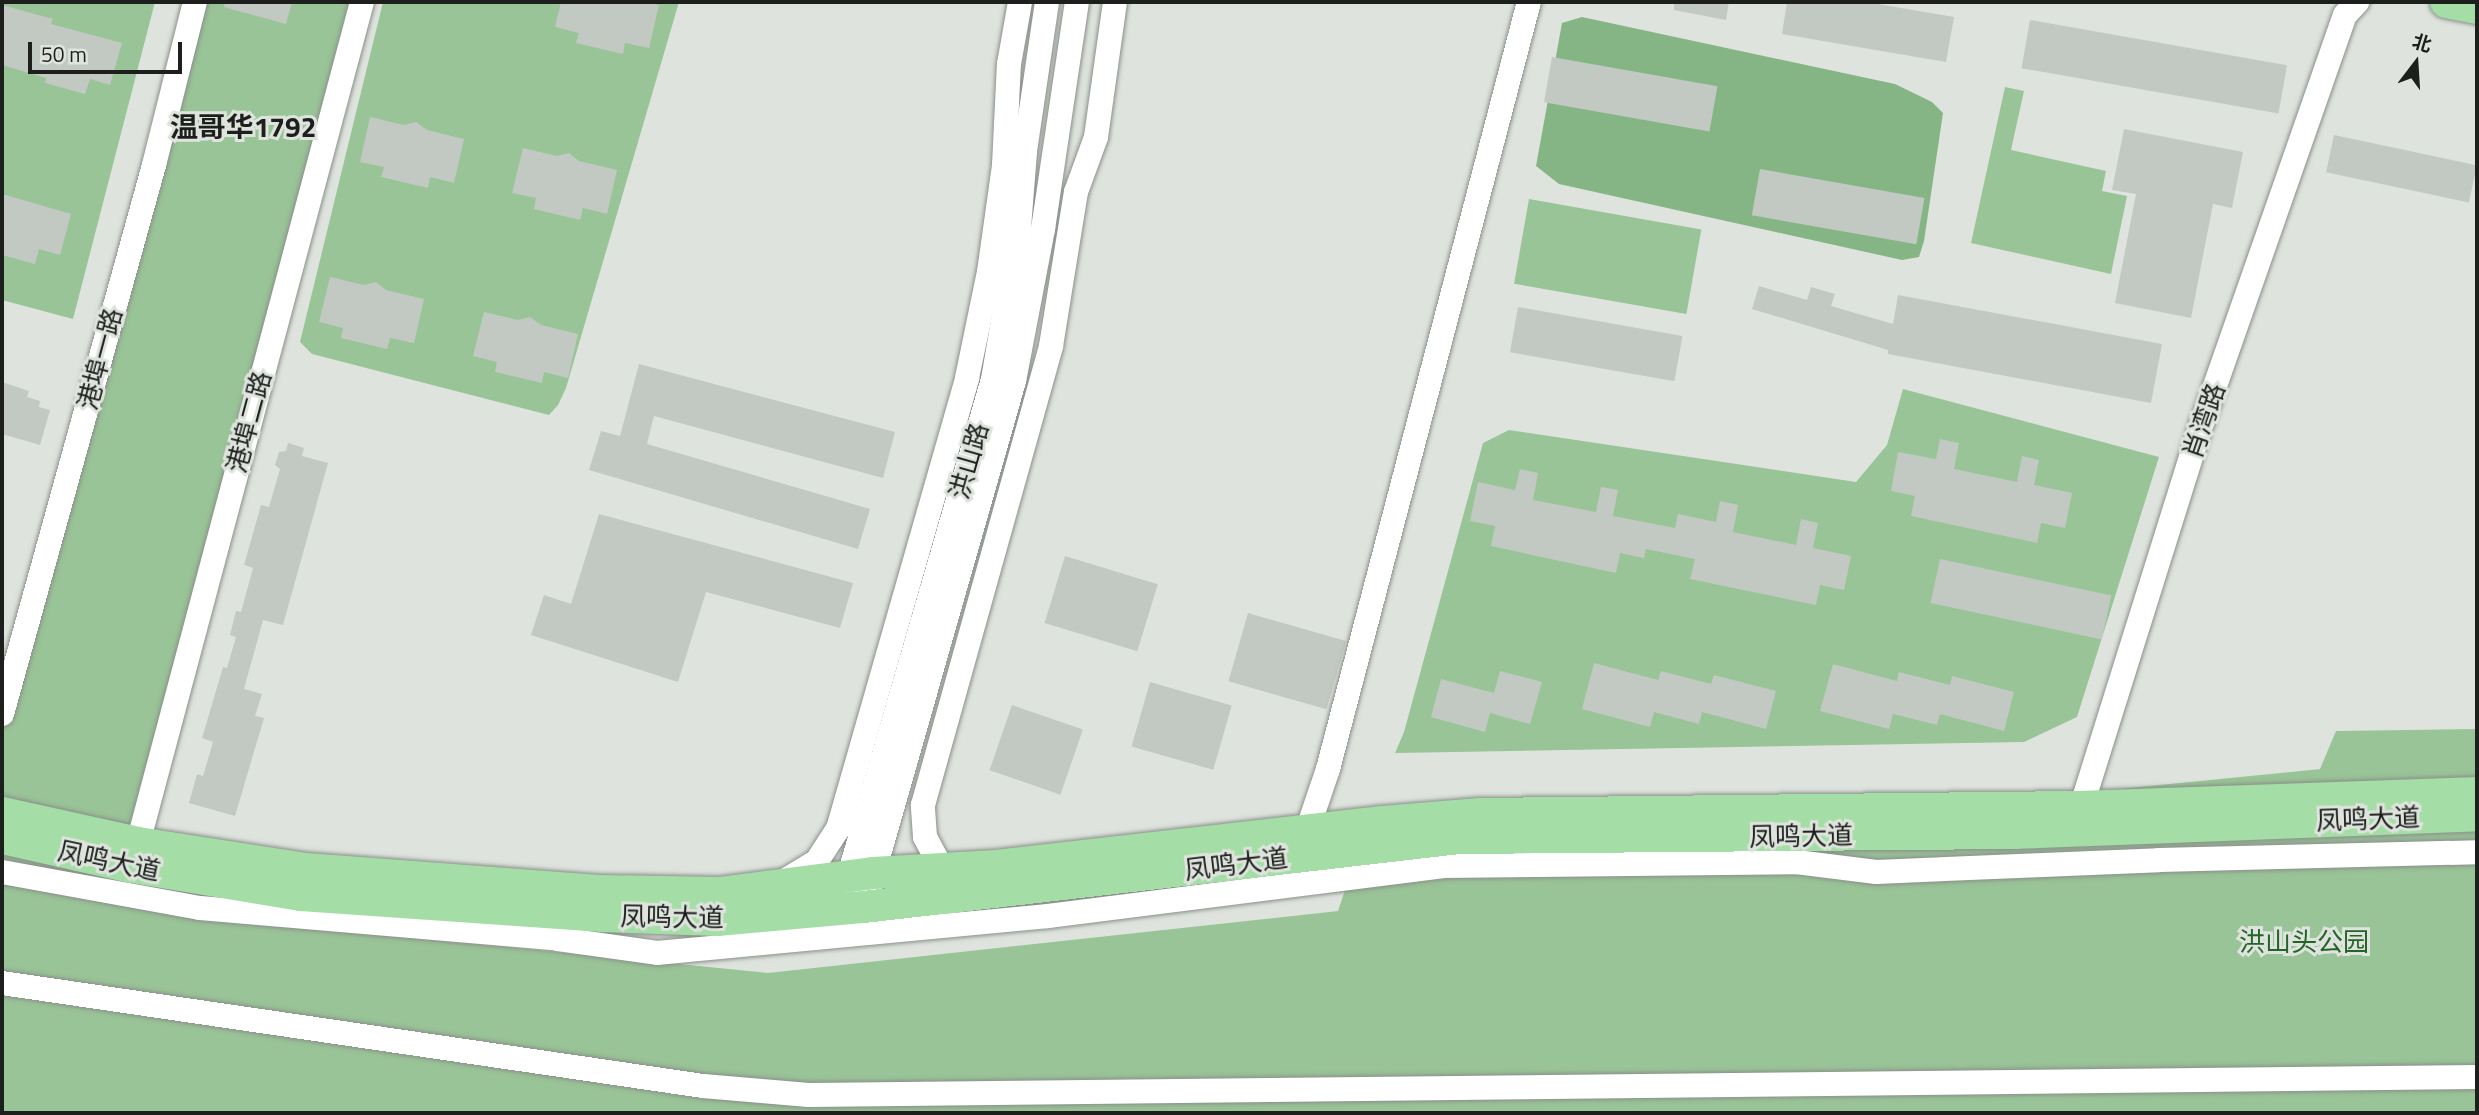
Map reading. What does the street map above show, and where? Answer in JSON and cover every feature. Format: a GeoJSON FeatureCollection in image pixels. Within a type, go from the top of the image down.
{"type":"FeatureCollection","features":[{"type":"Feature","properties":{"kind":"main road"},"geometry":{"type":"LineString","coordinates":[[2446,2],[2477,8]]}},
{"type":"Feature","properties":{"kind":"main road","name":"凤鸣大道"},"geometry":{"type":"LineString","coordinates":[[2,838],[132,867],[301,895],[603,916],[717,920],[851,908],[1459,838],[2077,819],[2477,793]]}},
{"type":"Feature","properties":{"kind":"main road","name":"凤鸣大道"},"geometry":{"type":"LineString","coordinates":[[2,813],[138,843],[306,869],[589,890],[719,893],[861,875],[996,866],[1480,814],[2077,819],[2477,815]]}},
{"type":"Feature","properties":{"kind":"street","name":"港埠一路"},"geometry":{"type":"LineString","coordinates":[[2,714],[156,157],[195,2]]}},
{"type":"Feature","properties":{"kind":"street","name":"港埠二路"},"geometry":{"type":"LineString","coordinates":[[138,843],[362,2]]}},
{"type":"Feature","properties":{"kind":"street"},"geometry":{"type":"LineString","coordinates":[[775,886],[817,861],[838,830],[967,378],[993,245],[1004,165],[1009,64],[1020,2]]}},
{"type":"Feature","properties":{"kind":"street","name":"洪山路"},"geometry":{"type":"LineString","coordinates":[[861,875],[993,379],[1019,228],[1026,151],[1047,2]]}},
{"type":"Feature","properties":{"kind":"street","name":"洪山路"},"geometry":{"type":"LineString","coordinates":[[851,908],[1014,381],[1043,229],[1077,2]]}},
{"type":"Feature","properties":{"kind":"street"},"geometry":{"type":"LineString","coordinates":[[942,869],[925,838],[923,805],[1051,346],[1076,192],[1096,137],[1115,2]]}},
{"type":"Feature","properties":{"kind":"street"},"geometry":{"type":"LineString","coordinates":[[1307,831],[1328,769],[1529,2]]}},
{"type":"Feature","properties":{"kind":"street","name":"肖湾路"},"geometry":{"type":"LineString","coordinates":[[2077,819],[2202,423],[2349,6]]}},
{"type":"Feature","properties":{"kind":"street"},"geometry":{"type":"LineString","coordinates":[[2,872],[200,908],[558,939],[657,953],[1048,916],[1442,866],[1796,862],[1877,873],[2158,860],[2477,852]]}},
{"type":"Feature","properties":{"kind":"street"},"geometry":{"type":"LineString","coordinates":[[2,983],[703,1086],[809,1095],[2477,1077]]}},
{"type":"Feature","properties":{"kind":"green space"},"geometry":{"type":"Polygon","coordinates":[[[2,2],[155,2],[73,319],[2,300],[2,2]]]}},
{"type":"Feature","properties":{"kind":"green space"},"geometry":{"type":"Polygon","coordinates":[[[195,2],[362,2],[138,843],[2,813],[2,714],[195,2]]]}},
{"type":"Feature","properties":{"kind":"green space"},"geometry":{"type":"Polygon","coordinates":[[[383,2],[679,2],[566,388],[558,405],[549,415],[312,354],[300,342],[383,2]]]}},
{"type":"Feature","properties":{"kind":"green space"},"geometry":{"type":"Polygon","coordinates":[[[1582,17],[1895,84],[1932,102],[1943,113],[1924,241],[1919,257],[1902,260],[1559,184],[1536,166],[1562,23],[1582,17]]]}},
{"type":"Feature","properties":{"kind":"green space"},"geometry":{"type":"Polygon","coordinates":[[[2005,87],[2024,91],[2011,150],[2106,171],[2102,191],[2127,196],[2111,274],[1971,243],[2005,87]]]}},
{"type":"Feature","properties":{"kind":"green space"},"geometry":{"type":"Polygon","coordinates":[[[1529,199],[1701,229],[1686,314],[1514,284],[1529,199]]]}},
{"type":"Feature","properties":{"kind":"green space"},"geometry":{"type":"Polygon","coordinates":[[[1903,389],[2159,457],[2077,717],[2024,742],[1395,753],[1404,732],[1483,443],[1509,430],[1856,482],[1887,445],[1903,389]]]}},
{"type":"Feature","properties":{"kind":"green space","name":"洪山头公园"},"geometry":{"type":"Polygon","coordinates":[[[2477,729],[2477,1113],[2,1113],[2,828],[418,938],[768,973],[1338,911],[1358,851],[2119,789],[2320,769],[2336,731],[2477,729]]]}},
{"type":"Feature","properties":{"kind":"building"},"geometry":{"type":"Polygon","coordinates":[[[225,2],[292,2],[286,24],[224,7],[225,2]]]}},
{"type":"Feature","properties":{"kind":"building"},"geometry":{"type":"Polygon","coordinates":[[[561,2],[647,2],[659,5],[649,48],[625,43],[623,54],[576,43],[579,33],[555,27],[561,2]]]}},
{"type":"Feature","properties":{"kind":"building"},"geometry":{"type":"Polygon","coordinates":[[[1674,2],[1729,2],[1726,20],[1674,10],[1674,2]]]}},
{"type":"Feature","properties":{"kind":"building"},"geometry":{"type":"Polygon","coordinates":[[[1787,2],[1866,2],[1954,17],[1946,62],[1782,34],[1787,2]]]}},
{"type":"Feature","properties":{"kind":"building"},"geometry":{"type":"Polygon","coordinates":[[[2,5],[53,19],[51,24],[122,43],[110,85],[90,79],[85,94],[45,83],[46,78],[2,65],[2,5]]]}},
{"type":"Feature","properties":{"kind":"building"},"geometry":{"type":"Polygon","coordinates":[[[2030,20],[2287,65],[2279,114],[2021,68],[2030,20]]]}},
{"type":"Feature","properties":{"kind":"building"},"geometry":{"type":"Polygon","coordinates":[[[1552,57],[1717,86],[1709,131],[1544,102],[1552,57]]]}},
{"type":"Feature","properties":{"kind":"building"},"geometry":{"type":"Polygon","coordinates":[[[370,117],[404,125],[416,122],[427,130],[464,139],[454,183],[430,177],[428,188],[381,177],[384,167],[360,162],[370,117]]]}},
{"type":"Feature","properties":{"kind":"building"},"geometry":{"type":"Polygon","coordinates":[[[2124,129],[2243,152],[2232,208],[2213,204],[2191,318],[2115,303],[2136,194],[2112,190],[2124,129]]]}},
{"type":"Feature","properties":{"kind":"building"},"geometry":{"type":"Polygon","coordinates":[[[2334,135],[2477,165],[2469,203],[2326,172],[2334,135]]]}},
{"type":"Feature","properties":{"kind":"building"},"geometry":{"type":"Polygon","coordinates":[[[523,148],[557,156],[569,153],[579,161],[617,170],[607,214],[583,208],[580,220],[534,209],[536,198],[512,193],[523,148]]]}},
{"type":"Feature","properties":{"kind":"building"},"geometry":{"type":"Polygon","coordinates":[[[1760,169],[1924,198],[1916,244],[1752,215],[1760,169]]]}},
{"type":"Feature","properties":{"kind":"building"},"geometry":{"type":"Polygon","coordinates":[[[2,194],[71,214],[60,255],[39,249],[35,264],[2,255],[2,194]]]}},
{"type":"Feature","properties":{"kind":"building"},"geometry":{"type":"Polygon","coordinates":[[[330,277],[364,285],[376,282],[386,290],[424,299],[414,343],[390,338],[387,349],[341,338],[343,328],[319,322],[330,277]]]}},
{"type":"Feature","properties":{"kind":"building"},"geometry":{"type":"Polygon","coordinates":[[[1759,286],[1807,300],[1811,287],[1835,294],[1831,306],[1893,324],[1898,295],[2162,344],[2151,403],[1888,354],[1888,350],[1752,309],[1759,286]]]}},
{"type":"Feature","properties":{"kind":"building"},"geometry":{"type":"Polygon","coordinates":[[[1518,307],[1682,336],[1674,381],[1510,352],[1518,307]]]}},
{"type":"Feature","properties":{"kind":"building"},"geometry":{"type":"Polygon","coordinates":[[[484,312],[518,320],[530,317],[541,325],[578,334],[568,378],[544,372],[542,383],[495,372],[497,362],[473,356],[484,312]]]}},
{"type":"Feature","properties":{"kind":"building"},"geometry":{"type":"Polygon","coordinates":[[[639,364],[895,432],[883,478],[654,416],[647,444],[870,509],[858,549],[589,470],[601,431],[620,436],[639,364]]]}},
{"type":"Feature","properties":{"kind":"building"},"geometry":{"type":"Polygon","coordinates":[[[2,382],[29,391],[27,397],[40,401],[39,407],[50,410],[40,445],[2,434],[2,382]]]}},
{"type":"Feature","properties":{"kind":"building"},"geometry":{"type":"Polygon","coordinates":[[[1940,439],[1959,443],[1954,469],[2017,482],[2022,456],[2039,460],[2034,485],[2072,493],[2065,528],[2041,523],[2037,543],[1911,516],[1915,496],[1891,491],[1898,452],[1936,459],[1940,439]]]}},
{"type":"Feature","properties":{"kind":"building"},"geometry":{"type":"Polygon","coordinates":[[[288,443],[304,448],[302,456],[328,463],[283,625],[263,620],[244,689],[262,694],[255,716],[264,718],[235,816],[189,803],[197,774],[203,776],[213,742],[202,738],[223,667],[227,668],[236,637],[230,635],[236,611],[241,612],[253,568],[244,565],[261,505],[269,507],[280,469],[275,465],[279,452],[286,451],[288,443]]]}},
{"type":"Feature","properties":{"kind":"building"},"geometry":{"type":"Polygon","coordinates":[[[1520,469],[1538,473],[1533,500],[1596,512],[1601,487],[1618,490],[1613,516],[1675,528],[1678,514],[1716,522],[1720,501],[1738,505],[1733,532],[1796,545],[1801,519],[1818,523],[1813,548],[1851,556],[1844,590],[1820,585],[1816,605],[1690,579],[1695,559],[1646,549],[1644,558],[1620,553],[1616,573],[1491,546],[1495,526],[1470,521],[1478,482],[1515,490],[1520,469]]]}},
{"type":"Feature","properties":{"kind":"building"},"geometry":{"type":"Polygon","coordinates":[[[599,514],[853,583],[840,628],[706,592],[678,682],[531,635],[544,595],[571,604],[599,514]]]}},
{"type":"Feature","properties":{"kind":"building"},"geometry":{"type":"Polygon","coordinates":[[[1065,556],[1158,584],[1137,651],[1045,623],[1065,556]]]}},
{"type":"Feature","properties":{"kind":"building"},"geometry":{"type":"Polygon","coordinates":[[[1940,559],[2111,595],[2102,639],[1931,603],[1940,559]]]}},
{"type":"Feature","properties":{"kind":"building"},"geometry":{"type":"Polygon","coordinates":[[[1248,613],[1346,641],[1326,709],[1228,681],[1248,613]]]}},
{"type":"Feature","properties":{"kind":"building"},"geometry":{"type":"Polygon","coordinates":[[[1594,663],[1658,680],[1661,671],[1711,684],[1714,675],[1776,691],[1766,729],[1702,712],[1699,724],[1654,712],[1650,727],[1582,709],[1594,663]]]}},
{"type":"Feature","properties":{"kind":"building"},"geometry":{"type":"Polygon","coordinates":[[[1833,664],[1897,681],[1899,672],[1950,685],[1952,676],[2014,692],[2004,731],[1940,714],[1937,725],[1893,714],[1889,729],[1820,711],[1833,664]]]}},
{"type":"Feature","properties":{"kind":"building"},"geometry":{"type":"Polygon","coordinates":[[[1500,671],[1542,682],[1530,724],[1490,713],[1485,732],[1431,717],[1441,679],[1494,693],[1500,671]]]}},
{"type":"Feature","properties":{"kind":"building"},"geometry":{"type":"Polygon","coordinates":[[[1150,682],[1232,705],[1213,770],[1132,746],[1150,682]]]}},
{"type":"Feature","properties":{"kind":"building"},"geometry":{"type":"Polygon","coordinates":[[[1012,705],[1083,729],[1060,795],[990,770],[1012,705]]]}},
{"type":"Feature","properties":{"kind":"district","name":"温哥华1792"},"geometry":{"type":"Point","coordinates":[243,127]}}]}
